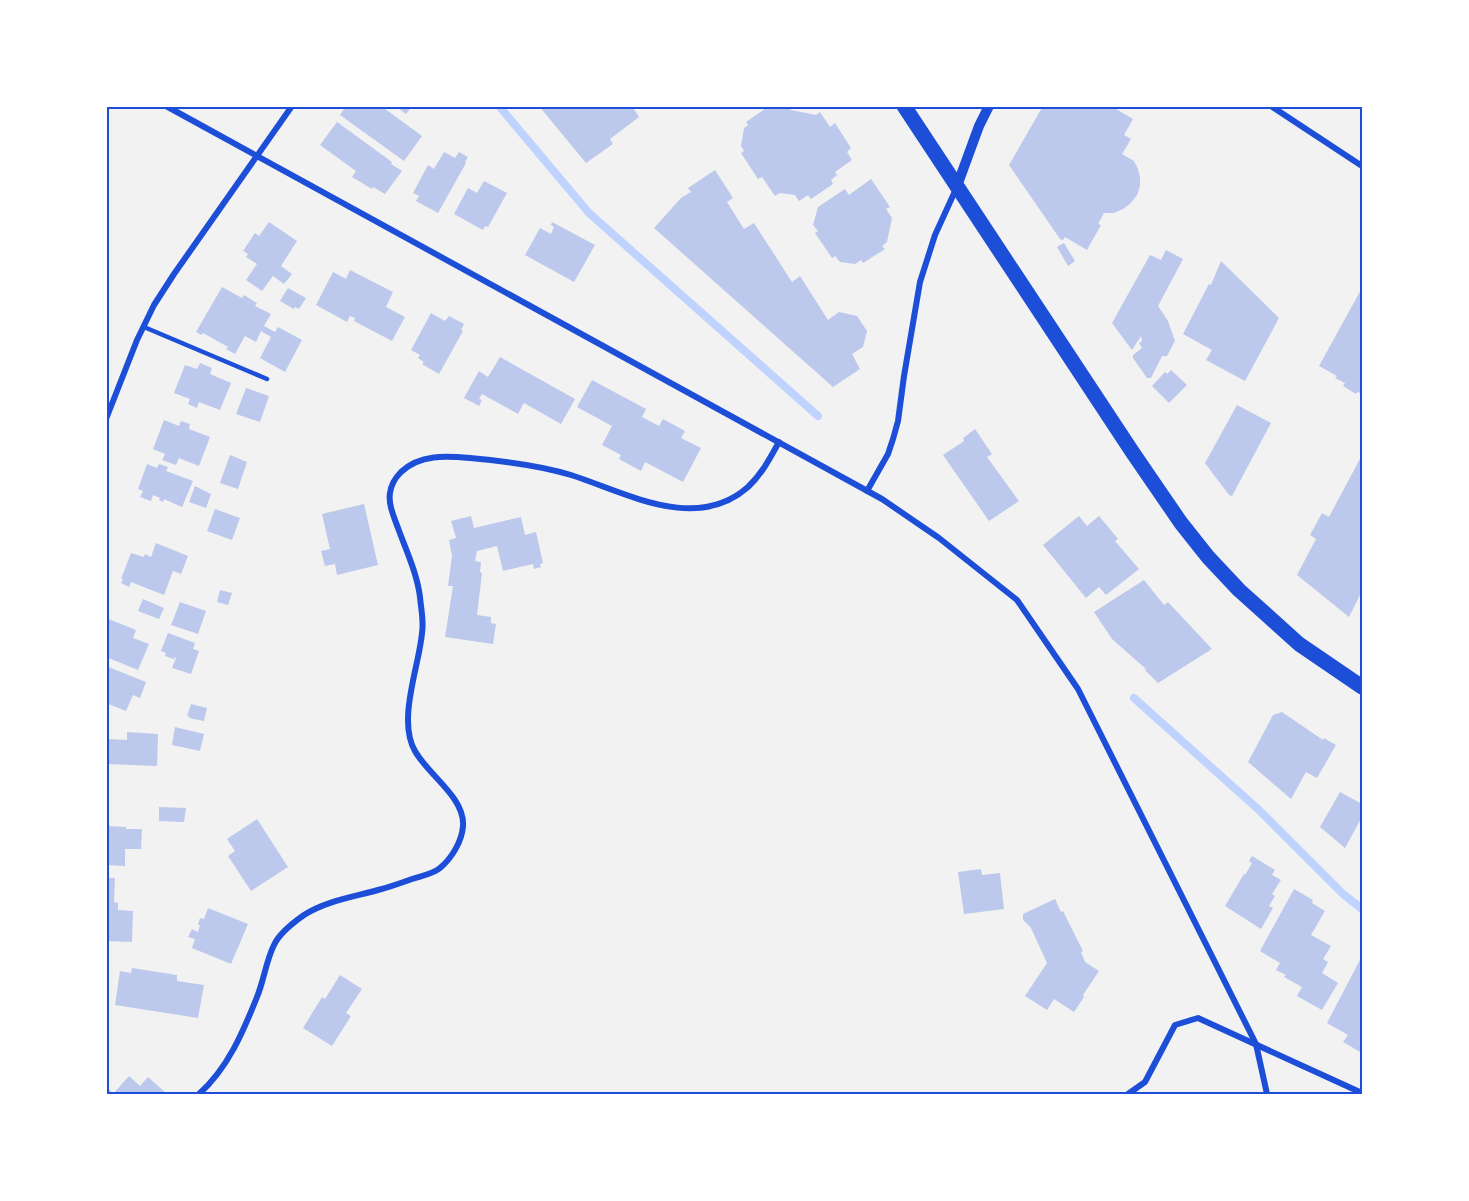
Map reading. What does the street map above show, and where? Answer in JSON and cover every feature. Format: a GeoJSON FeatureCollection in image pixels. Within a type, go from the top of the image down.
{"type":"FeatureCollection","features":[{"type":"Feature","properties":{"kind":"main road"},"geometry":{"type":"LineString","coordinates":[[904,106],[1181,523],[1208,557],[1239,590],[1299,644],[1362,687]]}},
{"type":"Feature","properties":{"kind":"street"},"geometry":{"type":"LineString","coordinates":[[166,106],[882,499],[939,538],[1017,600],[1078,689],[1256,1044],[1267,1095]]}},
{"type":"Feature","properties":{"kind":"street"},"geometry":{"type":"LineString","coordinates":[[106,419],[136,340],[154,305],[292,106]]}},
{"type":"Feature","properties":{"kind":"street"},"geometry":{"type":"LineString","coordinates":[[867,491],[888,454],[898,421],[920,282],[935,235],[989,106]]}},
{"type":"Feature","properties":{"kind":"street"},"geometry":{"type":"LineString","coordinates":[[1271,106],[1362,166]]}},
{"type":"Feature","properties":{"kind":"street"},"geometry":{"type":"LineString","coordinates":[[199,1095],[224,1066],[242,1035],[259,993],[275,942],[290,927],[304,915],[323,905],[381,890],[439,870],[453,855],[460,839],[463,828],[462,817],[455,801],[443,783],[426,767],[414,749],[408,731],[409,708],[423,620],[418,585],[390,501],[390,490],[400,472],[427,457],[453,456],[481,459],[551,470],[671,508],[704,508],[720,505],[749,486],[764,468],[779,442]]}},
{"type":"Feature","properties":{"kind":"street"},"geometry":{"type":"LineString","coordinates":[[1128,1095],[1145,1082],[1175,1025],[1198,1018],[1362,1093]]}},
{"type":"Feature","properties":{"kind":"lane"},"geometry":{"type":"LineString","coordinates":[[144,327],[267,379]]}},
{"type":"Feature","properties":{"kind":"building"},"geometry":{"type":"Polygon","coordinates":[[[346,106],[381,106],[422,136],[404,161],[340,115],[346,106]]]}},
{"type":"Feature","properties":{"kind":"building"},"geometry":{"type":"Polygon","coordinates":[[[395,106],[412,106],[406,114],[395,106]]]}},
{"type":"Feature","properties":{"kind":"building"},"geometry":{"type":"Polygon","coordinates":[[[539,106],[632,106],[639,117],[610,139],[613,144],[586,163],[539,106]]]}},
{"type":"Feature","properties":{"kind":"building"},"geometry":{"type":"Polygon","coordinates":[[[769,106],[788,106],[791,110],[816,115],[820,112],[830,127],[835,123],[851,148],[847,152],[852,160],[835,172],[837,175],[831,180],[833,184],[811,199],[808,195],[799,201],[795,195],[780,193],[775,196],[762,177],[758,179],[741,153],[744,151],[741,146],[744,128],[748,125],[746,122],[769,106]]]}},
{"type":"Feature","properties":{"kind":"building"},"geometry":{"type":"Polygon","coordinates":[[[1043,106],[1111,106],[1133,119],[1124,135],[1131,139],[1122,154],[1134,161],[1138,169],[1140,186],[1137,195],[1123,209],[1114,213],[1104,213],[1098,224],[1101,225],[1087,250],[1065,237],[1063,240],[1060,239],[1009,165],[1043,106]]]}},
{"type":"Feature","properties":{"kind":"building"},"geometry":{"type":"Polygon","coordinates":[[[337,122],[402,171],[385,194],[352,177],[356,171],[320,145],[337,122]]]}},
{"type":"Feature","properties":{"kind":"building"},"geometry":{"type":"Polygon","coordinates":[[[444,152],[455,158],[459,152],[468,157],[438,213],[416,201],[419,196],[413,193],[428,165],[434,169],[444,152]]]}},
{"type":"Feature","properties":{"kind":"building"},"geometry":{"type":"Polygon","coordinates":[[[715,170],[733,198],[727,202],[744,229],[754,223],[792,282],[800,276],[828,320],[839,312],[857,316],[867,331],[863,347],[852,354],[860,369],[833,387],[654,228],[681,198],[691,192],[688,188],[715,170]]]}},
{"type":"Feature","properties":{"kind":"building"},"geometry":{"type":"Polygon","coordinates":[[[871,179],[890,207],[886,209],[892,218],[887,242],[882,246],[885,249],[863,263],[861,260],[855,264],[840,262],[835,256],[832,258],[815,233],[818,231],[813,225],[818,207],[845,189],[849,195],[871,179]]]}},
{"type":"Feature","properties":{"kind":"building"},"geometry":{"type":"Polygon","coordinates":[[[484,181],[507,193],[488,227],[485,226],[483,230],[454,214],[468,188],[477,193],[484,181]]]}},
{"type":"Feature","properties":{"kind":"building"},"geometry":{"type":"Polygon","coordinates":[[[269,222],[297,241],[281,266],[292,274],[284,284],[273,276],[262,291],[246,280],[257,264],[246,257],[248,254],[243,251],[255,233],[259,236],[269,222]]]}},
{"type":"Feature","properties":{"kind":"building"},"geometry":{"type":"Polygon","coordinates":[[[552,222],[595,245],[574,282],[525,255],[540,228],[551,234],[554,227],[551,225],[552,222]]]}},
{"type":"Feature","properties":{"kind":"building"},"geometry":{"type":"Polygon","coordinates":[[[1064,243],[1075,261],[1068,266],[1057,247],[1064,243]]]}},
{"type":"Feature","properties":{"kind":"building"},"geometry":{"type":"Polygon","coordinates":[[[1166,250],[1183,259],[1158,306],[1168,321],[1175,341],[1167,356],[1162,356],[1151,378],[1147,378],[1133,358],[1133,355],[1142,348],[1139,343],[1142,341],[1141,336],[1132,350],[1112,323],[1150,255],[1161,260],[1166,250]]]}},
{"type":"Feature","properties":{"kind":"building"},"geometry":{"type":"Polygon","coordinates":[[[1221,261],[1279,318],[1245,381],[1206,360],[1212,350],[1183,334],[1209,284],[1211,285],[1221,261]]]}},
{"type":"Feature","properties":{"kind":"building"},"geometry":{"type":"Polygon","coordinates":[[[350,270],[393,292],[386,307],[405,317],[392,341],[354,321],[355,318],[350,316],[347,322],[316,305],[333,272],[346,279],[350,270]]]}},
{"type":"Feature","properties":{"kind":"building"},"geometry":{"type":"Polygon","coordinates":[[[222,287],[242,298],[244,295],[257,303],[255,306],[271,314],[264,326],[275,332],[278,327],[302,340],[285,372],[260,358],[271,337],[261,331],[256,342],[245,336],[235,354],[226,349],[228,347],[203,333],[201,335],[196,332],[222,287]]]}},
{"type":"Feature","properties":{"kind":"building"},"geometry":{"type":"Polygon","coordinates":[[[288,288],[306,298],[299,309],[295,307],[294,309],[280,301],[288,288]]]}},
{"type":"Feature","properties":{"kind":"building"},"geometry":{"type":"Polygon","coordinates":[[[1362,288],[1362,394],[1358,392],[1356,394],[1343,386],[1345,383],[1335,378],[1337,376],[1319,366],[1362,288]]]}},
{"type":"Feature","properties":{"kind":"building"},"geometry":{"type":"Polygon","coordinates":[[[431,313],[445,321],[449,316],[464,324],[461,330],[463,331],[439,374],[422,364],[424,362],[418,358],[420,355],[411,350],[431,313]]]}},
{"type":"Feature","properties":{"kind":"building"},"geometry":{"type":"Polygon","coordinates":[[[500,357],[575,399],[561,424],[524,403],[518,414],[482,394],[479,406],[464,398],[479,371],[488,377],[500,357]]]}},
{"type":"Feature","properties":{"kind":"building"},"geometry":{"type":"Polygon","coordinates":[[[200,363],[212,368],[210,374],[231,383],[220,410],[199,402],[197,408],[188,404],[190,399],[174,393],[185,365],[197,369],[200,363]]]}},
{"type":"Feature","properties":{"kind":"building"},"geometry":{"type":"Polygon","coordinates":[[[1171,370],[1187,385],[1169,403],[1152,386],[1165,372],[1167,374],[1171,370]]]}},
{"type":"Feature","properties":{"kind":"building"},"geometry":{"type":"Polygon","coordinates":[[[592,380],[646,409],[642,417],[659,426],[663,419],[685,431],[681,438],[701,448],[683,482],[645,462],[641,471],[619,459],[621,455],[602,445],[612,426],[577,407],[592,380]]]}},
{"type":"Feature","properties":{"kind":"building"},"geometry":{"type":"Polygon","coordinates":[[[246,388],[269,396],[260,422],[236,414],[246,388]]]}},
{"type":"Feature","properties":{"kind":"building"},"geometry":{"type":"Polygon","coordinates":[[[1237,405],[1271,423],[1232,496],[1205,463],[1237,405]]]}},
{"type":"Feature","properties":{"kind":"building"},"geometry":{"type":"Polygon","coordinates":[[[164,420],[179,426],[181,421],[190,424],[189,429],[210,437],[199,466],[179,458],[176,465],[162,460],[165,454],[153,449],[164,420]]]}},
{"type":"Feature","properties":{"kind":"building"},"geometry":{"type":"Polygon","coordinates":[[[975,429],[992,454],[987,457],[1019,501],[989,521],[943,455],[964,441],[963,438],[975,429]]]}},
{"type":"Feature","properties":{"kind":"building"},"geometry":{"type":"Polygon","coordinates":[[[230,455],[247,462],[238,489],[220,483],[230,455]]]}},
{"type":"Feature","properties":{"kind":"building"},"geometry":{"type":"Polygon","coordinates":[[[1362,455],[1362,591],[1349,617],[1297,575],[1316,539],[1310,535],[1322,513],[1329,517],[1362,455]]]}},
{"type":"Feature","properties":{"kind":"building"},"geometry":{"type":"Polygon","coordinates":[[[147,464],[157,468],[159,464],[168,467],[166,471],[193,481],[182,507],[164,499],[163,502],[153,495],[151,501],[140,497],[143,491],[138,489],[147,464]]]}},
{"type":"Feature","properties":{"kind":"building"},"geometry":{"type":"Polygon","coordinates":[[[195,486],[211,494],[206,508],[189,502],[195,486]]]}},
{"type":"Feature","properties":{"kind":"building"},"geometry":{"type":"Polygon","coordinates":[[[364,504],[378,565],[337,575],[335,564],[325,566],[321,551],[330,549],[322,514],[364,504]]]}},
{"type":"Feature","properties":{"kind":"building"},"geometry":{"type":"Polygon","coordinates":[[[215,509],[240,518],[232,540],[207,531],[215,509]]]}},
{"type":"Feature","properties":{"kind":"building"},"geometry":{"type":"Polygon","coordinates":[[[471,516],[474,528],[521,517],[525,535],[536,532],[543,563],[540,564],[541,567],[534,569],[533,564],[503,571],[497,546],[477,551],[475,561],[481,562],[480,572],[482,573],[477,615],[491,617],[491,623],[496,624],[493,644],[445,637],[453,586],[448,586],[452,556],[449,540],[456,538],[451,521],[471,516]]]}},
{"type":"Feature","properties":{"kind":"building"},"geometry":{"type":"Polygon","coordinates":[[[1079,516],[1087,526],[1099,516],[1118,539],[1115,541],[1139,569],[1106,595],[1099,587],[1086,598],[1043,545],[1079,516]]]}},
{"type":"Feature","properties":{"kind":"building"},"geometry":{"type":"Polygon","coordinates":[[[156,543],[188,556],[181,574],[173,571],[164,595],[131,582],[129,587],[121,583],[131,553],[151,557],[156,543]]]}},
{"type":"Feature","properties":{"kind":"building"},"geometry":{"type":"Polygon","coordinates":[[[1144,580],[1164,605],[1168,602],[1212,649],[1158,683],[1146,669],[1112,639],[1094,612],[1144,580]]]}},
{"type":"Feature","properties":{"kind":"building"},"geometry":{"type":"Polygon","coordinates":[[[220,590],[232,593],[228,605],[217,602],[220,590]]]}},
{"type":"Feature","properties":{"kind":"building"},"geometry":{"type":"Polygon","coordinates":[[[143,599],[164,608],[159,619],[138,611],[143,599]]]}},
{"type":"Feature","properties":{"kind":"building"},"geometry":{"type":"Polygon","coordinates":[[[180,602],[206,611],[198,634],[171,625],[180,602]]]}},
{"type":"Feature","properties":{"kind":"building"},"geometry":{"type":"Polygon","coordinates":[[[106,618],[136,630],[133,638],[149,644],[138,670],[106,657],[106,618]]]}},
{"type":"Feature","properties":{"kind":"building"},"geometry":{"type":"Polygon","coordinates":[[[168,633],[195,643],[193,649],[199,651],[191,674],[172,668],[176,658],[165,656],[166,653],[161,651],[168,633]]]}},
{"type":"Feature","properties":{"kind":"building"},"geometry":{"type":"Polygon","coordinates":[[[106,666],[146,682],[140,698],[133,695],[126,711],[106,703],[106,666]]]}},
{"type":"Feature","properties":{"kind":"building"},"geometry":{"type":"Polygon","coordinates":[[[191,704],[207,708],[204,721],[187,716],[191,704]]]}},
{"type":"Feature","properties":{"kind":"building"},"geometry":{"type":"Polygon","coordinates":[[[1282,712],[1323,740],[1324,738],[1336,745],[1317,778],[1306,772],[1291,799],[1248,762],[1273,715],[1282,712]]]}},
{"type":"Feature","properties":{"kind":"building"},"geometry":{"type":"Polygon","coordinates":[[[175,727],[204,734],[200,751],[172,745],[175,727]]]}},
{"type":"Feature","properties":{"kind":"building"},"geometry":{"type":"Polygon","coordinates":[[[127,732],[158,734],[157,766],[106,764],[106,739],[127,740],[127,732]]]}},
{"type":"Feature","properties":{"kind":"building"},"geometry":{"type":"Polygon","coordinates":[[[1340,792],[1362,804],[1362,817],[1345,848],[1320,827],[1340,792]]]}},
{"type":"Feature","properties":{"kind":"building"},"geometry":{"type":"Polygon","coordinates":[[[159,807],[186,808],[184,822],[159,821],[159,807]]]}},
{"type":"Feature","properties":{"kind":"building"},"geometry":{"type":"Polygon","coordinates":[[[257,819],[288,867],[251,891],[228,856],[235,851],[227,839],[257,819]]]}},
{"type":"Feature","properties":{"kind":"building"},"geometry":{"type":"Polygon","coordinates":[[[106,826],[142,829],[141,849],[125,849],[125,866],[106,865],[106,826]]]}},
{"type":"Feature","properties":{"kind":"building"},"geometry":{"type":"Polygon","coordinates":[[[1252,856],[1275,870],[1272,875],[1281,880],[1272,894],[1275,896],[1269,906],[1273,908],[1261,929],[1225,906],[1252,863],[1249,861],[1252,856]]]}},
{"type":"Feature","properties":{"kind":"building"},"geometry":{"type":"Polygon","coordinates":[[[981,869],[982,875],[1000,873],[1004,909],[964,914],[958,872],[981,869]]]}},
{"type":"Feature","properties":{"kind":"building"},"geometry":{"type":"Polygon","coordinates":[[[106,878],[115,878],[114,902],[118,903],[118,910],[133,911],[132,942],[106,941],[106,878]]]}},
{"type":"Feature","properties":{"kind":"building"},"geometry":{"type":"Polygon","coordinates":[[[1294,889],[1313,900],[1312,903],[1325,911],[1311,935],[1331,946],[1323,959],[1328,962],[1322,973],[1338,983],[1322,1010],[1297,996],[1302,987],[1284,977],[1286,975],[1276,970],[1280,963],[1260,951],[1294,889]]]}},
{"type":"Feature","properties":{"kind":"building"},"geometry":{"type":"Polygon","coordinates":[[[1055,899],[1083,951],[1081,952],[1085,962],[1099,971],[1074,1012],[1054,999],[1047,1010],[1025,996],[1047,963],[1031,928],[1023,920],[1023,914],[1055,899]]]}},
{"type":"Feature","properties":{"kind":"building"},"geometry":{"type":"Polygon","coordinates":[[[208,908],[248,924],[231,964],[192,948],[195,939],[188,937],[192,929],[198,932],[200,918],[204,919],[208,908]]]}},
{"type":"Feature","properties":{"kind":"building"},"geometry":{"type":"Polygon","coordinates":[[[1362,956],[1362,1053],[1343,1042],[1348,1035],[1327,1023],[1362,956]]]}},
{"type":"Feature","properties":{"kind":"building"},"geometry":{"type":"Polygon","coordinates":[[[132,968],[177,975],[177,981],[204,985],[198,1018],[115,1005],[120,971],[131,973],[132,968]]]}},
{"type":"Feature","properties":{"kind":"building"},"geometry":{"type":"Polygon","coordinates":[[[340,975],[362,989],[346,1013],[351,1016],[332,1046],[303,1028],[322,997],[325,999],[340,975]]]}},
{"type":"Feature","properties":{"kind":"building"},"geometry":{"type":"Polygon","coordinates":[[[129,1076],[140,1086],[148,1077],[167,1094],[113,1094],[129,1076]]]}},
{"type":"Feature","properties":{"kind":"building"},"geometry":{"type":"Polygon","coordinates":[[[106,1085],[113,1094],[106,1094],[106,1085]]]}},
{"type":"Feature","properties":{"kind":"waterway"},"geometry":{"type":"LineString","coordinates":[[499,106],[589,213],[818,416]]}},
{"type":"Feature","properties":{"kind":"waterway"},"geometry":{"type":"LineString","coordinates":[[1134,698],[1259,810],[1343,894],[1362,909]]}}]}
